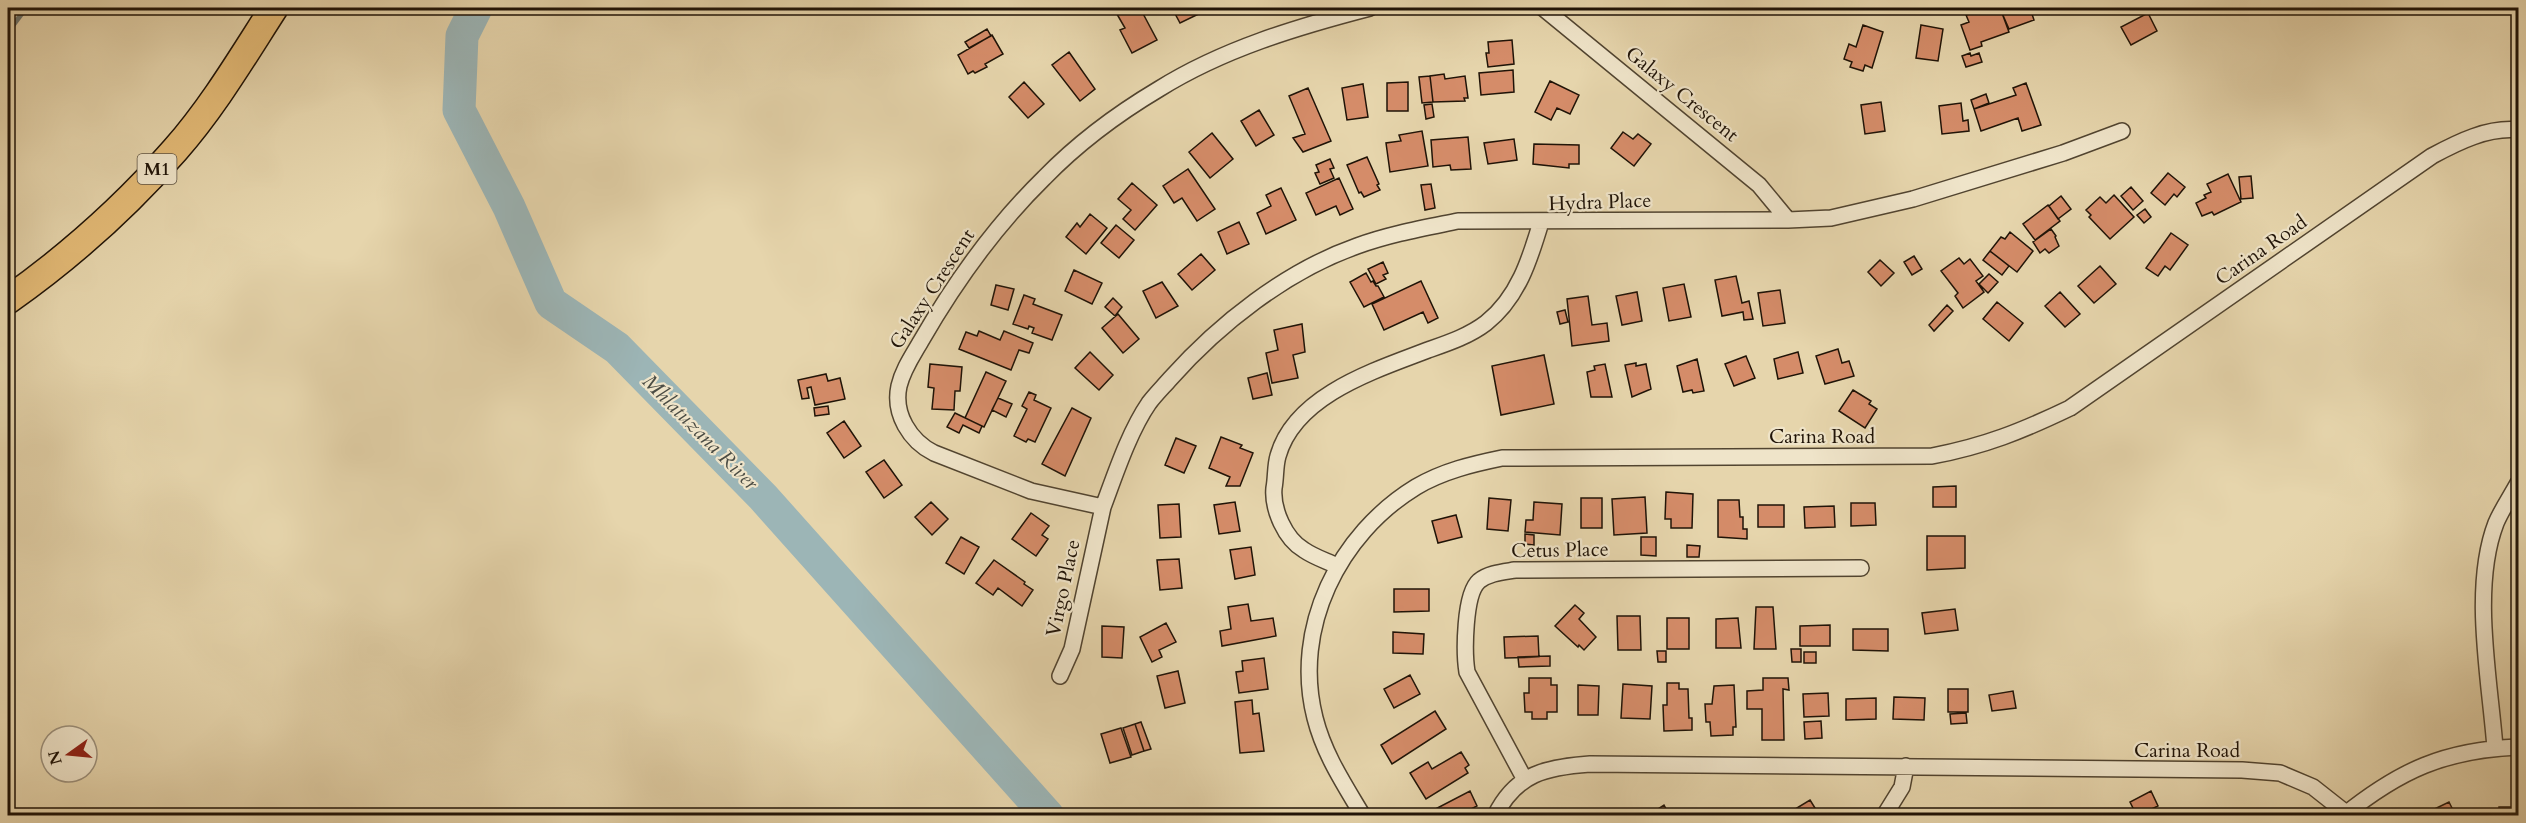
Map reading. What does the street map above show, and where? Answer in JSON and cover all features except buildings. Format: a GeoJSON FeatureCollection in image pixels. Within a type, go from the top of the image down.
{"type":"FeatureCollection","features":[{"type":"Feature","properties":{"kind":"highway","name":"M1"},"geometry":{"type":"LineString","coordinates":[[8,300],[76,248],[126,202],[176,149],[227,81],[274,8]]}},
{"type":"Feature","properties":{"kind":"street","name":"Galaxy Crescent"},"geometry":{"type":"LineString","coordinates":[[1103,507],[1031,491],[922,447],[903,423],[898,402],[899,387],[905,370],[937,314],[999,227],[1044,177],[1094,132],[1160,88],[1229,51],[1330,18],[1370,8]]}},
{"type":"Feature","properties":{"kind":"street","name":"Galaxy Crescent"},"geometry":{"type":"LineString","coordinates":[[1543,8],[1759,184],[1788,220]]}},
{"type":"Feature","properties":{"kind":"street","name":"Carina Road"},"geometry":{"type":"LineString","coordinates":[[1363,816],[1327,756],[1315,716],[1310,678],[1314,624],[1337,566],[1366,526],[1416,487],[1456,468],[1502,458],[1932,456],[1964,450],[2015,434],[2070,408],[2432,156],[2464,139],[2509,129],[2518,130]]}},
{"type":"Feature","properties":{"kind":"street","name":"Hydra Place"},"geometry":{"type":"LineString","coordinates":[[1337,566],[1303,550],[1283,528],[1274,496],[1278,456],[1293,426],[1314,404],[1340,387],[1381,368],[1470,334],[1487,322],[1515,290],[1530,261],[1541,222],[1831,218],[1913,199],[2063,153],[2122,131]]}},
{"type":"Feature","properties":{"kind":"street"},"geometry":{"type":"LineString","coordinates":[[1103,507],[1122,459],[1149,404],[1195,351],[1248,306],[1306,270],[1355,246],[1408,231],[1458,221],[1541,222]]}},
{"type":"Feature","properties":{"kind":"street"},"geometry":{"type":"LineString","coordinates":[[2495,748],[2483,605],[2485,565],[2496,523],[2518,483]]}},
{"type":"Feature","properties":{"kind":"street","name":"Virgo Place"},"geometry":{"type":"LineString","coordinates":[[1060,676],[1072,648],[1103,507]]}},
{"type":"Feature","properties":{"kind":"street","name":"Cetus Place"},"geometry":{"type":"LineString","coordinates":[[1525,780],[1467,672],[1465,659],[1469,608],[1472,591],[1478,582],[1499,572],[1515,570],[1861,568]]}},
{"type":"Feature","properties":{"kind":"street"},"geometry":{"type":"LineString","coordinates":[[2345,814],[2386,785],[2426,763],[2460,753],[2518,747]]}},
{"type":"Feature","properties":{"kind":"street","name":"Carina Road"},"geometry":{"type":"LineString","coordinates":[[1495,816],[1499,808],[1525,780],[1550,768],[1590,764],[1906,766],[2044,770],[2242,770],[2280,773],[2313,787],[2345,814]]}},
{"type":"Feature","properties":{"kind":"street"},"geometry":{"type":"LineString","coordinates":[[1884,816],[1902,787],[1906,766]]}},
{"type":"Feature","properties":{"kind":"waterway"},"geometry":{"type":"LineString","coordinates":[[8,32],[26,8]]}},
{"type":"Feature","properties":{"kind":"waterway","name":"Mhlatuzana River"},"geometry":{"type":"LineString","coordinates":[[476,8],[462,36],[459,110],[509,207],[551,303],[617,348],[763,497],[1048,816]]}}]}
